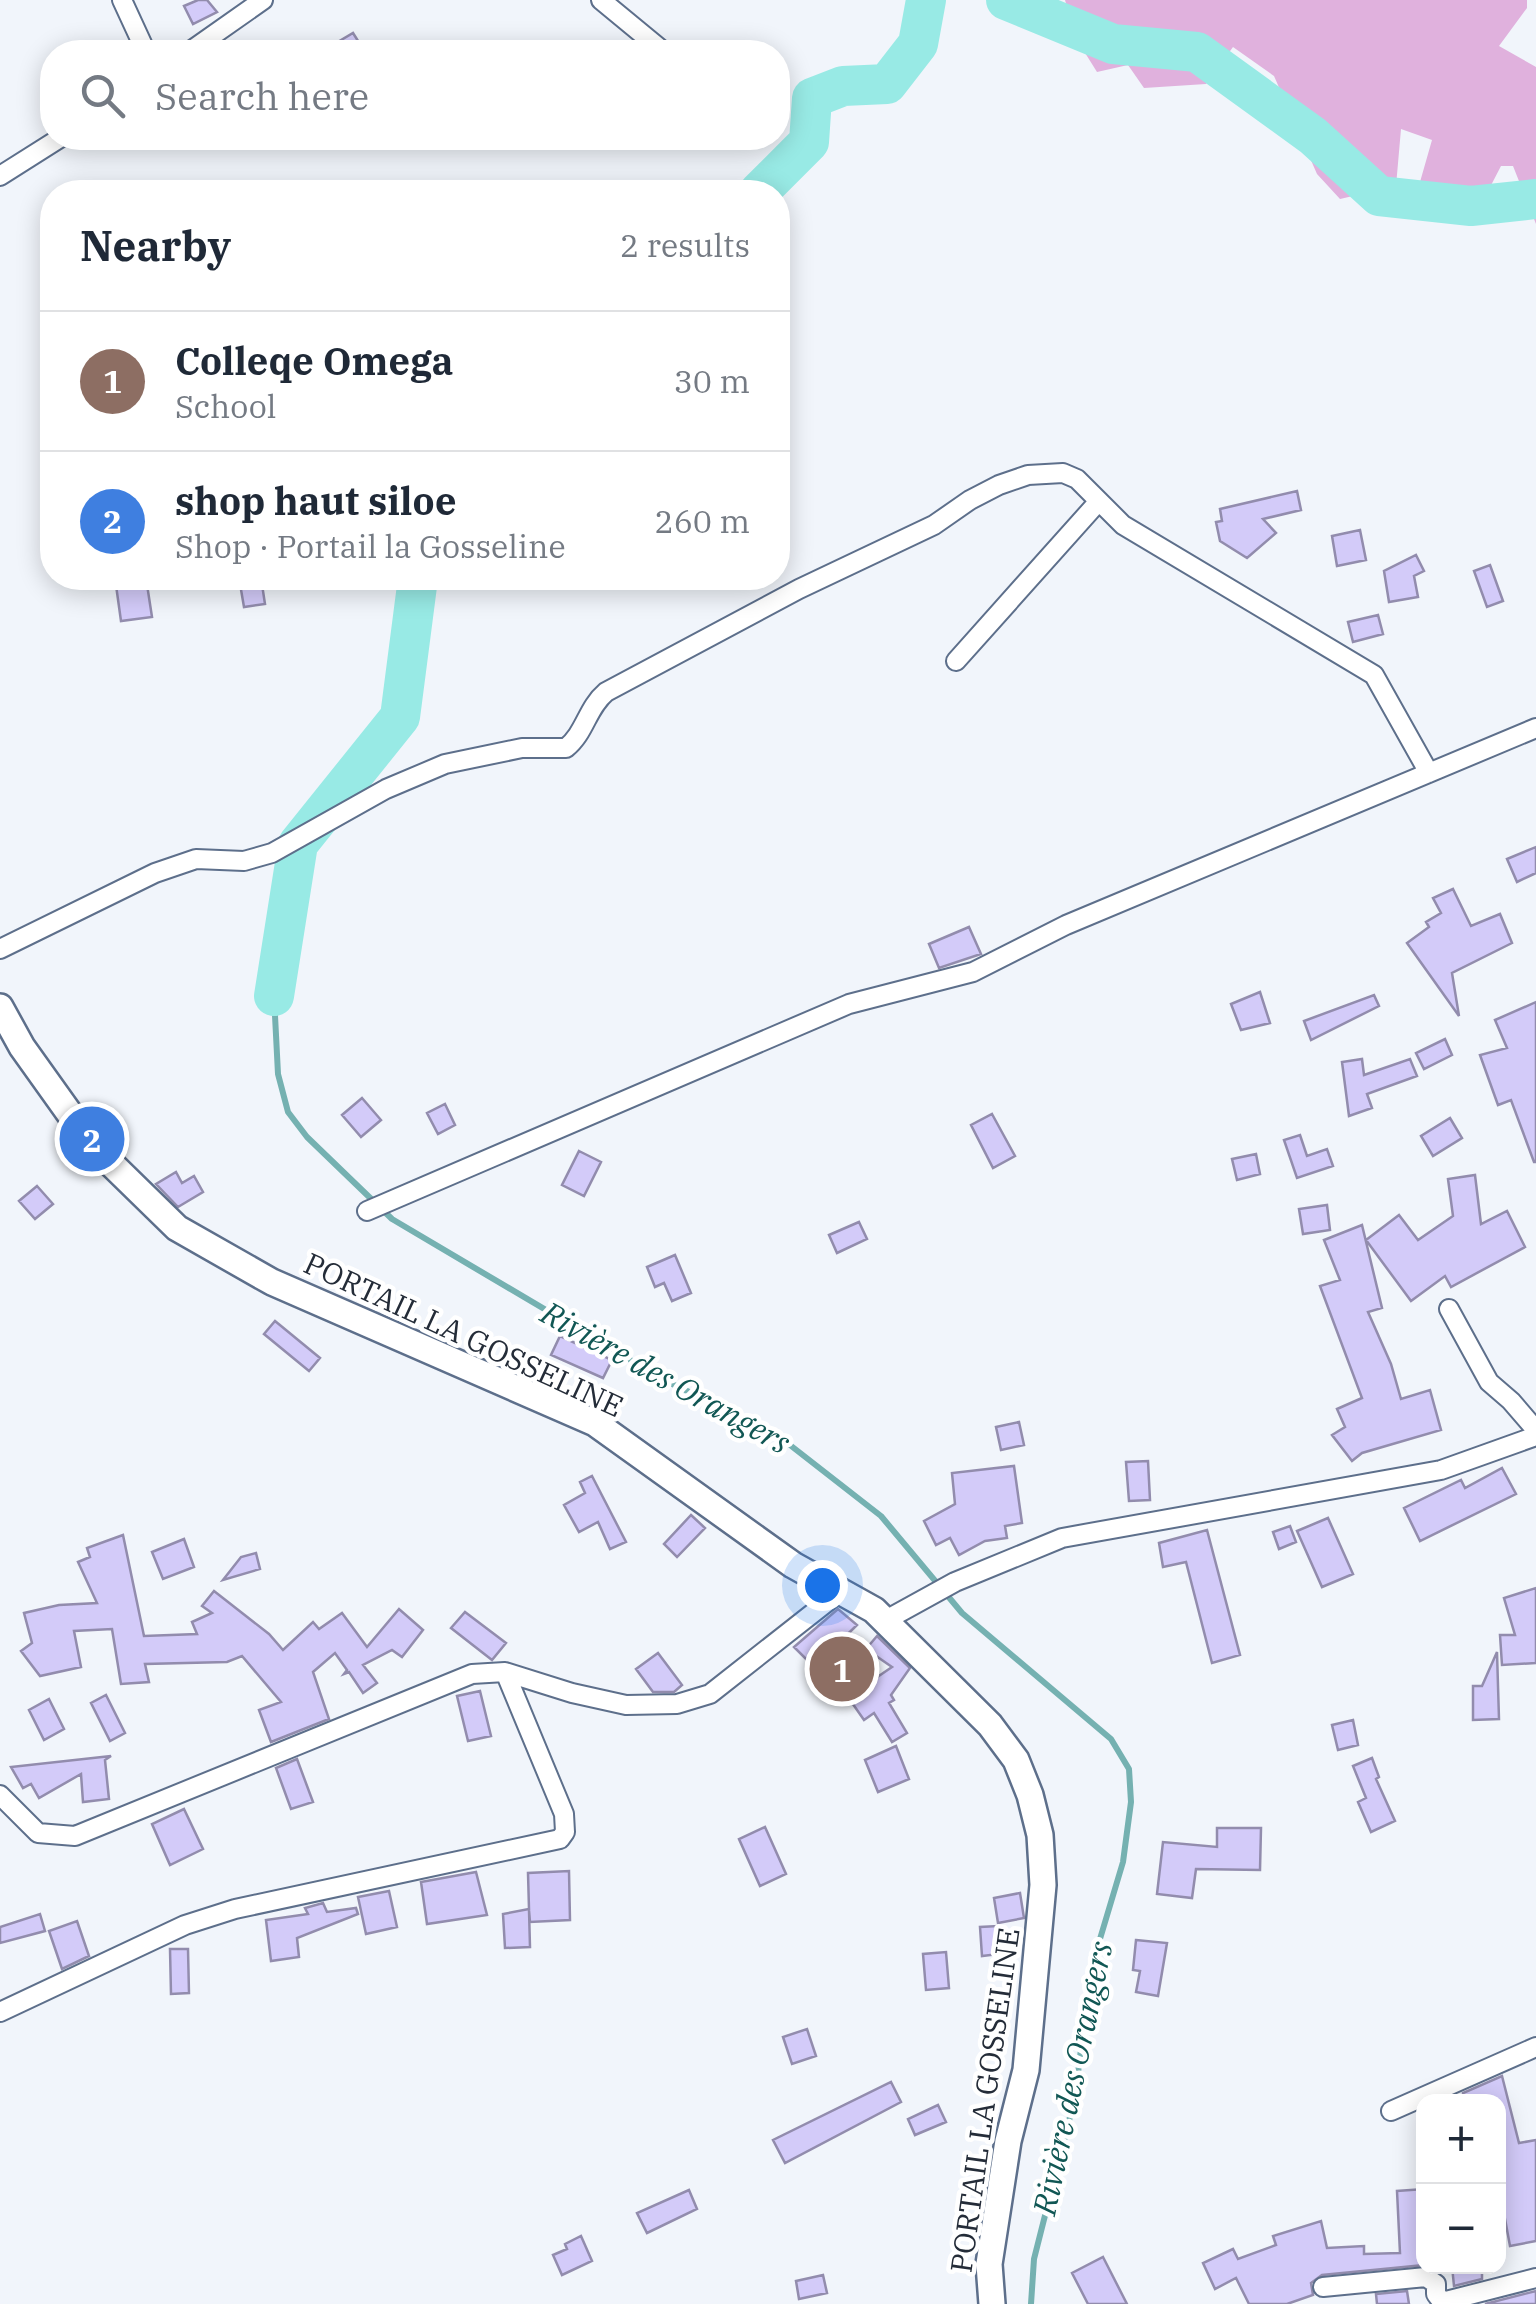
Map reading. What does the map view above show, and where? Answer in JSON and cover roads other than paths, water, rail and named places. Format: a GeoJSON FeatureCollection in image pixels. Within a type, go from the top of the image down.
{"type":"FeatureCollection","features":[{"type":"Feature","properties":{"kind":"street"},"geometry":{"type":"LineString","coordinates":[[122,0],[140,40]]}},
{"type":"Feature","properties":{"kind":"street"},"geometry":{"type":"LineString","coordinates":[[207,40],[264,0]]}},
{"type":"Feature","properties":{"kind":"street"},"geometry":{"type":"LineString","coordinates":[[600,0],[649,40]]}},
{"type":"Feature","properties":{"kind":"street"},"geometry":{"type":"LineString","coordinates":[[0,176],[41,150]]}},
{"type":"Feature","properties":{"kind":"street"},"geometry":{"type":"LineString","coordinates":[[0,949],[155,873],[196,859],[244,861],[272,854],[386,789],[445,764],[522,748],[566,748],[582,729],[592,705],[606,692],[799,589],[934,525],[999,485],[1028,475],[1062,473],[1077,479],[1123,524],[1374,675],[1429,773]]}},
{"type":"Feature","properties":{"kind":"street"},"geometry":{"type":"LineString","coordinates":[[956,661],[1099,501]]}},
{"type":"Feature","properties":{"kind":"street"},"geometry":{"type":"LineString","coordinates":[[367,1211],[850,1004],[973,972],[1066,925],[1536,728]]}},
{"type":"Feature","properties":{"kind":"street","name":"PORTAIL LA GOSSELINE"},"geometry":{"type":"LineString","coordinates":[[0,1006],[22,1047],[92,1146],[176,1228],[272,1282],[595,1424],[793,1565],[874,1610],[990,1725],[1016,1760],[1030,1796],[1040,1835],[1044,1885],[1028,2051],[1008,2141],[992,2247],[992,2304]]}},
{"type":"Feature","properties":{"kind":"street"},"geometry":{"type":"LineString","coordinates":[[886,1620],[955,1582],[1062,1538],[1442,1470],[1536,1433],[1511,1401],[1488,1382],[1450,1308]]}},
{"type":"Feature","properties":{"kind":"street"},"geometry":{"type":"LineString","coordinates":[[0,1796],[38,1833],[75,1836],[472,1674],[505,1672],[626,1705],[677,1704],[710,1694],[841,1591]]}},
{"type":"Feature","properties":{"kind":"street"},"geometry":{"type":"LineString","coordinates":[[0,2012],[202,1920],[279,1898],[560,1840],[565,1832],[564,1814],[505,1672]]}},
{"type":"Feature","properties":{"kind":"street"},"geometry":{"type":"LineString","coordinates":[[1391,2111],[1536,2048]]}},
{"type":"Feature","properties":{"kind":"street"},"geometry":{"type":"LineString","coordinates":[[1323,2287],[1426,2277],[1436,2284],[1442,2302],[1536,2278]]}},
{"type":"Feature","properties":{"kind":"waterway","name":"Rivière des Orangers"},"geometry":{"type":"LineString","coordinates":[[771,180],[809,142],[812,98],[843,86],[887,84],[918,44],[926,0]]}},
{"type":"Feature","properties":{"kind":"waterway","name":"Rivière des Orangers"},"geometry":{"type":"LineString","coordinates":[[1006,0],[1113,44],[1197,52],[1313,136],[1379,196],[1471,206],[1536,199]]}},
{"type":"Feature","properties":{"kind":"waterway","name":"Rivière des Orangers"},"geometry":{"type":"LineString","coordinates":[[274,996],[298,844],[400,717],[416,590]]}},
{"type":"Feature","properties":{"kind":"waterway","name":"Rivière des Orangers"},"geometry":{"type":"LineString","coordinates":[[274,996],[278,1074],[288,1112],[307,1137],[392,1219],[666,1381],[772,1431],[881,1516],[962,1613],[1111,1739],[1129,1769],[1131,1802],[1123,1862],[1091,1969],[1075,2097],[1034,2259],[1031,2304]]}},
{"type":"Feature","properties":{"kind":"place","name":"shop haut siloe"},"geometry":{"type":"Point","coordinates":[92,1139]}},
{"type":"Feature","properties":{"kind":"place","name":"Colleqe Omega"},"geometry":{"type":"Point","coordinates":[842,1669]}}]}
